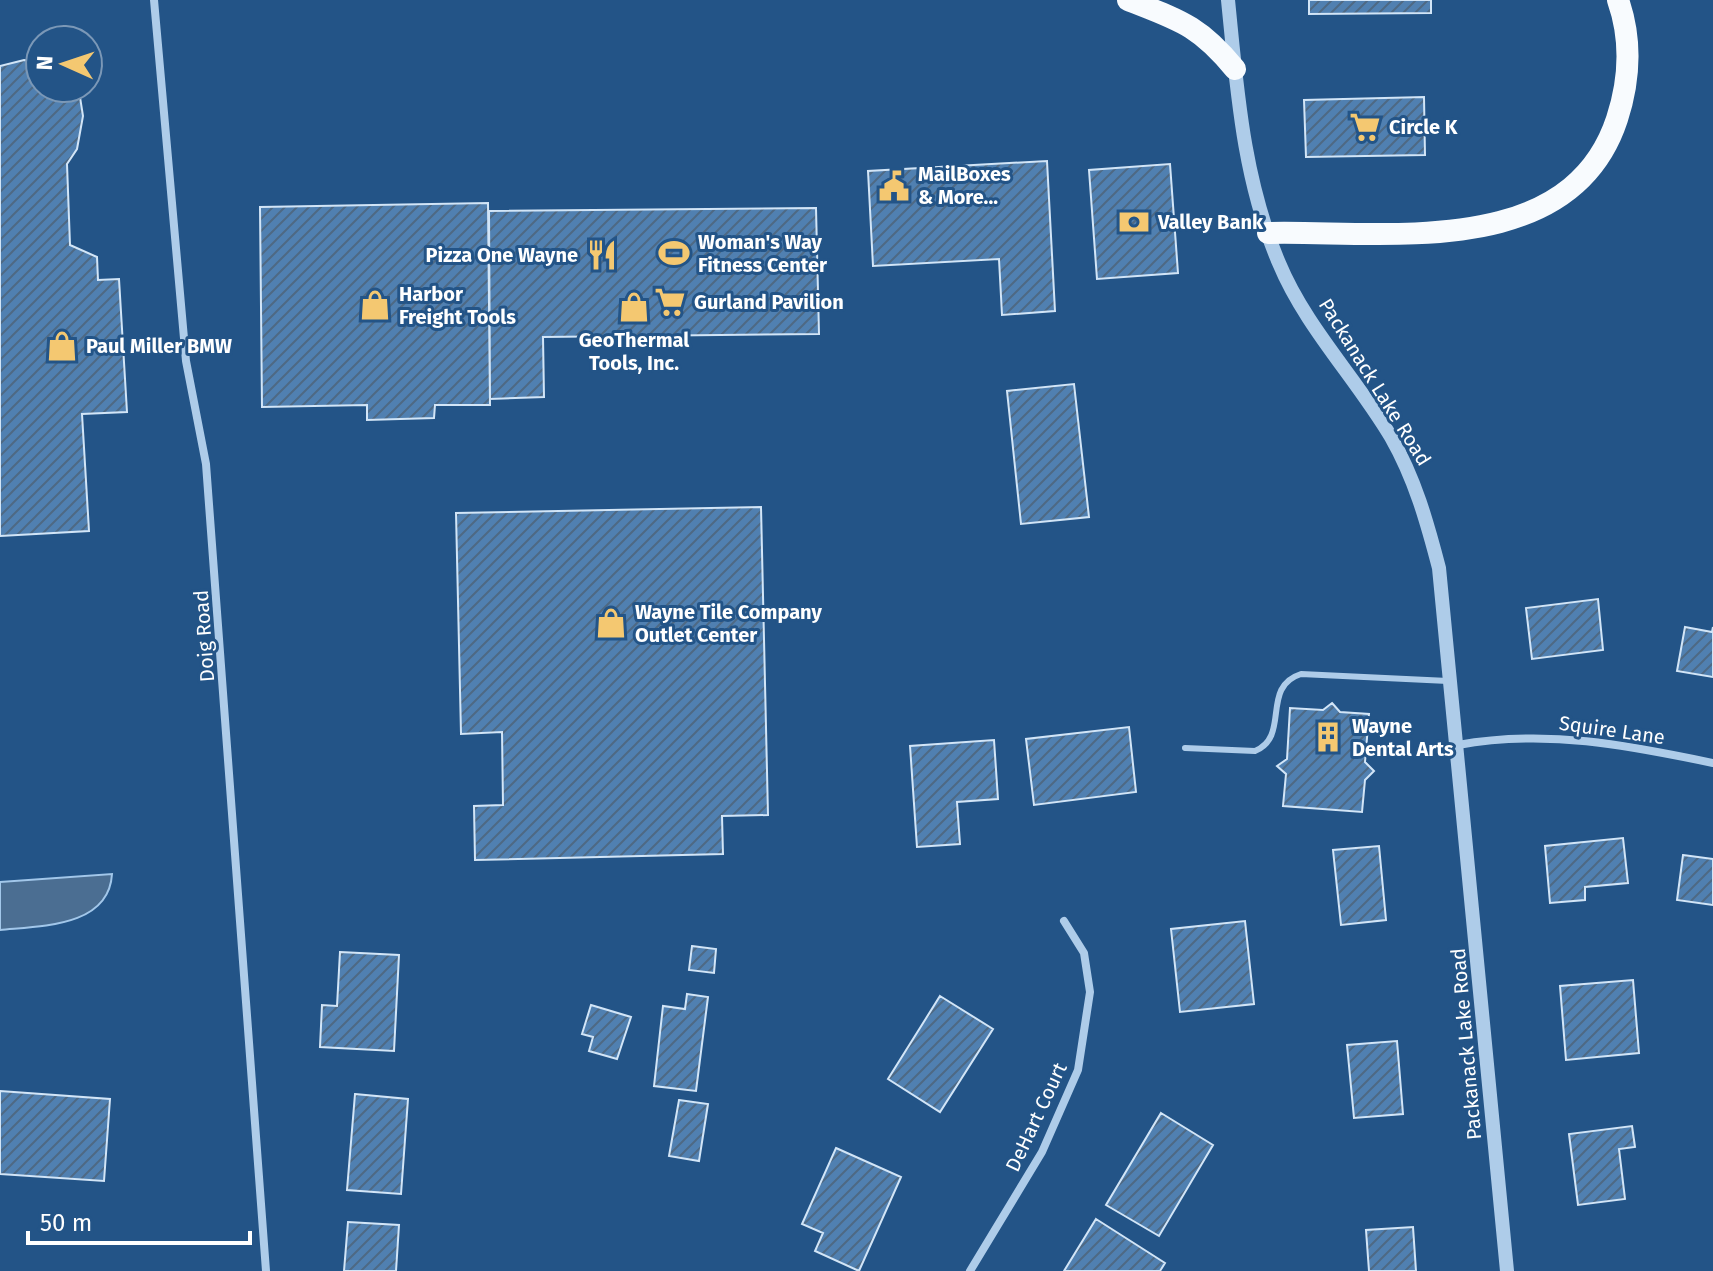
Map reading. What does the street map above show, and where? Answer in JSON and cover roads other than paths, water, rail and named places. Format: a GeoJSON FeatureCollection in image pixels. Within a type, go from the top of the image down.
{"type":"FeatureCollection","features":[{"type":"Feature","properties":{"kind":"highway"},"geometry":{"type":"LineString","coordinates":[[1128,0],[1193,26],[1212,41],[1235,69]]}},
{"type":"Feature","properties":{"kind":"highway"},"geometry":{"type":"LineString","coordinates":[[1268,233],[1445,232],[1501,224],[1547,205],[1587,169],[1613,129],[1627,77],[1628,49],[1618,0]]}},
{"type":"Feature","properties":{"kind":"street","name":"Doig Road"},"geometry":{"type":"LineString","coordinates":[[154,0],[186,361],[206,464],[266,1271]]}},
{"type":"Feature","properties":{"kind":"street","name":"Packanack Lake Road"},"geometry":{"type":"LineString","coordinates":[[1228,0],[1249,167],[1279,264],[1302,305],[1390,437],[1414,482],[1439,568],[1507,1271]]}},
{"type":"Feature","properties":{"kind":"street","name":"Squire Lane"},"geometry":{"type":"LineString","coordinates":[[1458,745],[1539,736],[1591,740],[1713,763]]}},
{"type":"Feature","properties":{"kind":"street","name":"DeHart Court"},"geometry":{"type":"LineString","coordinates":[[970,1271],[1042,1152],[1078,1070],[1090,992],[1084,953],[1064,921]]}},
{"type":"Feature","properties":{"kind":"lane"},"geometry":{"type":"LineString","coordinates":[[1185,748],[1255,751],[1262,748],[1275,730],[1280,690],[1291,677],[1301,674],[1452,681]]}},
{"type":"Feature","properties":{"kind":"water"},"geometry":{"type":"Polygon","coordinates":[[[112,874],[108,891],[99,905],[86,914],[53,924],[0,930],[0,882],[112,874]]]}},
{"type":"Feature","properties":{"kind":"place","name":"Circle K"},"geometry":{"type":"Point","coordinates":[1365,127]}},
{"type":"Feature","properties":{"kind":"place","name":"MailBoxes & More..."},"geometry":{"type":"Point","coordinates":[894,186]}},
{"type":"Feature","properties":{"kind":"place","name":"Valley Bank"},"geometry":{"type":"Point","coordinates":[1134,222]}},
{"type":"Feature","properties":{"kind":"place","name":"Woman's Way Fitness Center"},"geometry":{"type":"Point","coordinates":[674,253]}},
{"type":"Feature","properties":{"kind":"place","name":"Pizza One Wayne"},"geometry":{"type":"Point","coordinates":[602,255]}},
{"type":"Feature","properties":{"kind":"place","name":"Gurland Pavilion"},"geometry":{"type":"Point","coordinates":[670,302]}},
{"type":"Feature","properties":{"kind":"place","name":"Harbor Freight Tools"},"geometry":{"type":"Point","coordinates":[375,305]}},
{"type":"Feature","properties":{"kind":"place","name":"GeoThermal Tools, Inc."},"geometry":{"type":"Point","coordinates":[634,307]}},
{"type":"Feature","properties":{"kind":"place","name":"Paul Miller BMW"},"geometry":{"type":"Point","coordinates":[62,346]}},
{"type":"Feature","properties":{"kind":"place","name":"Wayne Tile Company Outlet Center"},"geometry":{"type":"Point","coordinates":[611,623]}},
{"type":"Feature","properties":{"kind":"place","name":"Wayne Dental Arts"},"geometry":{"type":"Point","coordinates":[1328,737]}}]}
